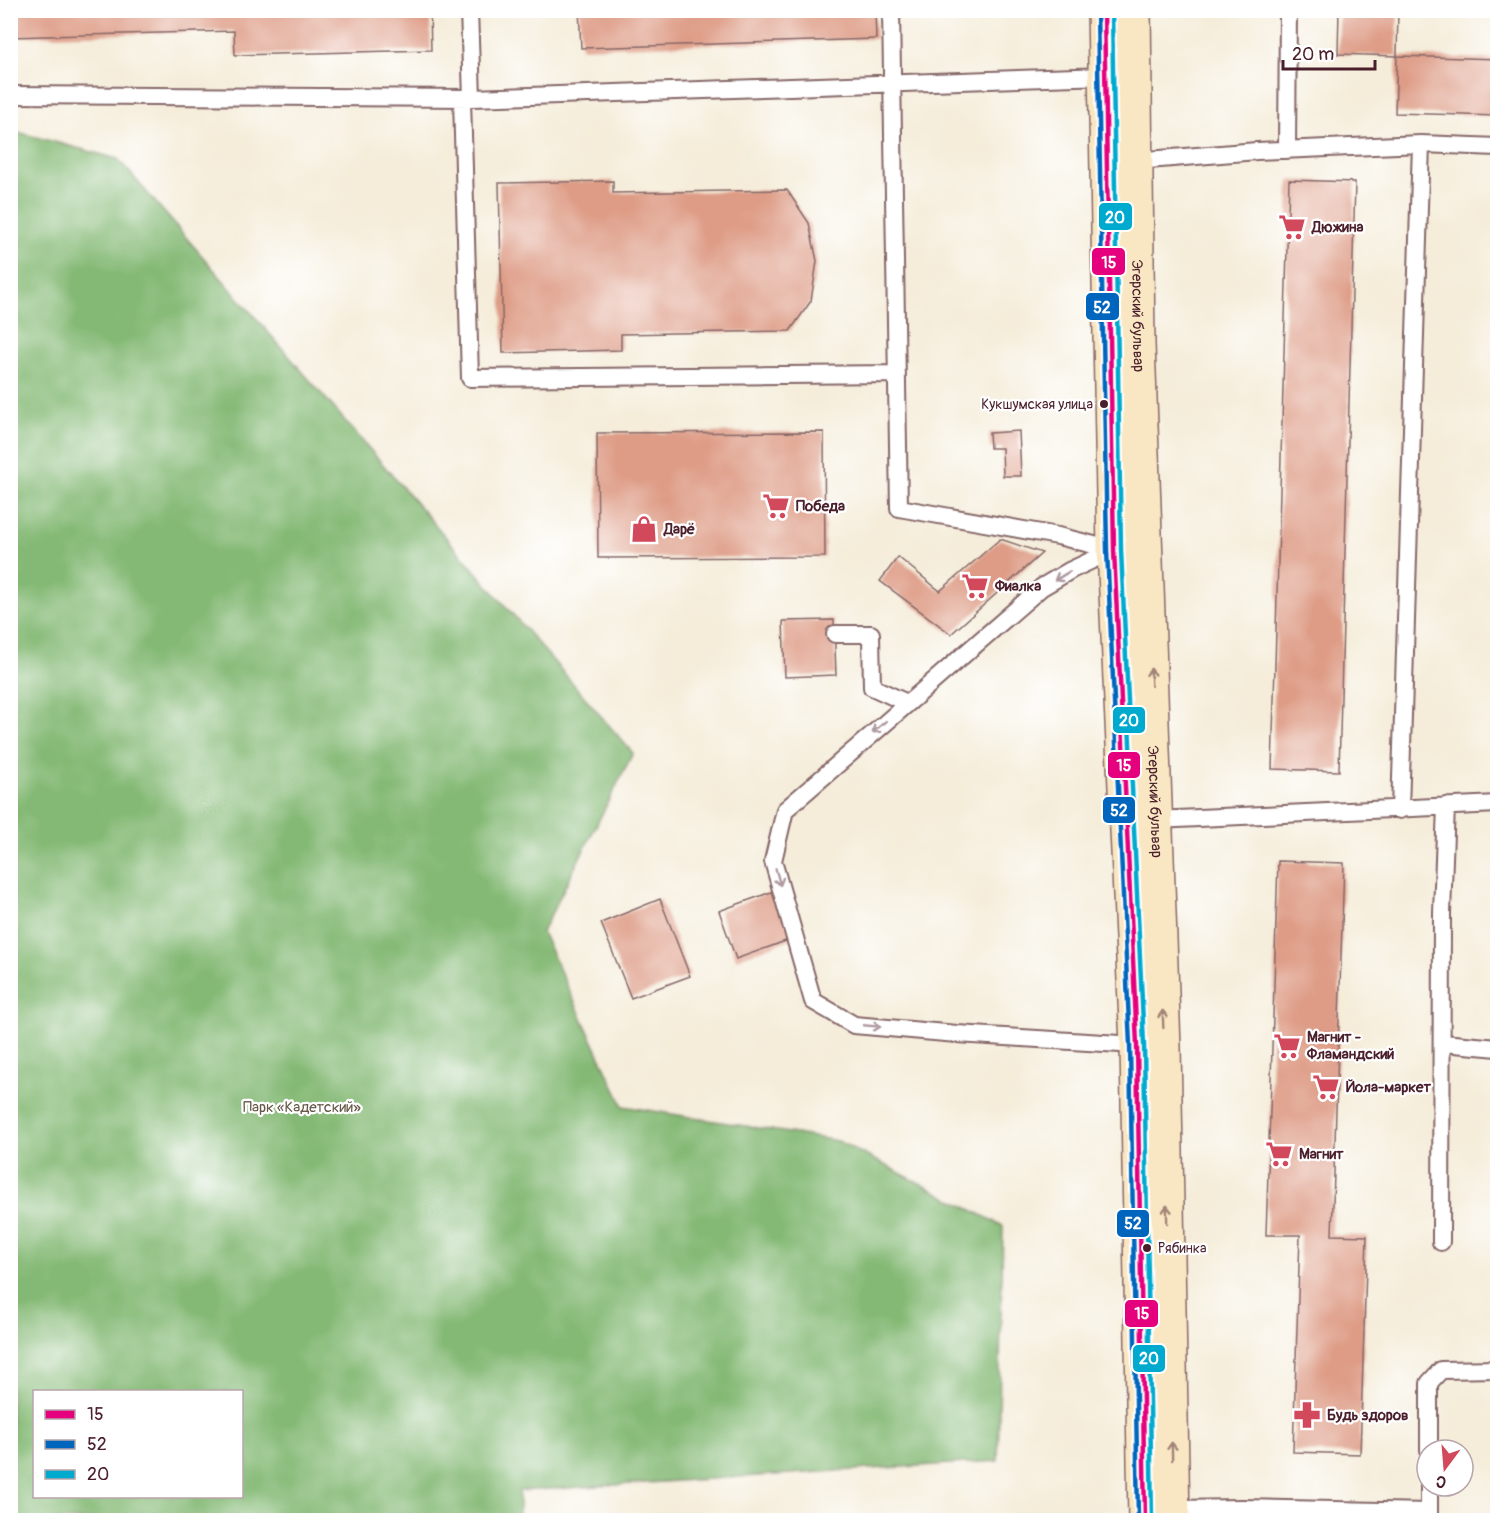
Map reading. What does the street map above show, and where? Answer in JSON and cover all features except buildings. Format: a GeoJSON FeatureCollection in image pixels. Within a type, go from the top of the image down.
{"type":"FeatureCollection","features":[{"type":"Feature","properties":{"kind":"main road","name":"Эгерский бульвар"},"geometry":{"type":"LineString","coordinates":[[1104,10],[1120,75],[1122,161],[1138,344],[1130,549],[1142,821],[1164,1058],[1159,1515]]}},
{"type":"Feature","properties":{"kind":"main road","name":"Эгерский бульвар"},"geometry":{"type":"LineString","coordinates":[[1120,75],[1134,10]]}},
{"type":"Feature","properties":{"kind":"main road","name":"Эгерский бульвар"},"geometry":{"type":"LineString","coordinates":[[1142,821],[1137,1046],[1159,1515]]}},
{"type":"Feature","properties":{"kind":"lane"},"geometry":{"type":"LineString","coordinates":[[469,10],[467,98],[470,378],[897,374]]}},
{"type":"Feature","properties":{"kind":"lane"},"geometry":{"type":"LineString","coordinates":[[891,10],[899,508],[1130,549]]}},
{"type":"Feature","properties":{"kind":"lane"},"geometry":{"type":"LineString","coordinates":[[1287,150],[1288,10]]}},
{"type":"Feature","properties":{"kind":"lane"},"geometry":{"type":"LineString","coordinates":[[10,95],[467,98],[1120,75]]}},
{"type":"Feature","properties":{"kind":"lane"},"geometry":{"type":"LineString","coordinates":[[1400,810],[1421,144]]}},
{"type":"Feature","properties":{"kind":"lane"},"geometry":{"type":"LineString","coordinates":[[1122,161],[1421,144],[1497,147]]}},
{"type":"Feature","properties":{"kind":"lane"},"geometry":{"type":"LineString","coordinates":[[1130,549],[1071,570],[1042,587],[784,810],[773,861],[813,1001],[854,1024],[968,1035],[1137,1046]]}},
{"type":"Feature","properties":{"kind":"lane"},"geometry":{"type":"LineString","coordinates":[[835,634],[871,634],[872,687],[907,703]]}},
{"type":"Feature","properties":{"kind":"lane"},"geometry":{"type":"LineString","coordinates":[[1142,821],[1497,804]]}},
{"type":"Feature","properties":{"kind":"lane"},"geometry":{"type":"LineString","coordinates":[[1441,1242],[1442,913],[1446,806]]}},
{"type":"Feature","properties":{"kind":"lane"},"geometry":{"type":"LineString","coordinates":[[1443,1043],[1497,1048]]}},
{"type":"Feature","properties":{"kind":"lane"},"geometry":{"type":"LineString","coordinates":[[1430,1438],[1430,1383],[1441,1370],[1497,1369]]}},
{"type":"Feature","properties":{"kind":"lane"},"geometry":{"type":"LineString","coordinates":[[1159,1515],[1242,1508],[1429,1516],[1429,1498]]}},
{"type":"Feature","properties":{"kind":"green space","name":"Парк «Кадетский»"},"geometry":{"type":"Polygon","coordinates":[[[10,130],[118,159],[633,753],[542,932],[623,1106],[838,1141],[1003,1226],[998,1461],[519,1491],[519,1520],[11,1520],[10,130]]]}},
{"type":"Feature","properties":{"kind":"transit line","name":"52"},"geometry":{"type":"LineString","coordinates":[[1097,10],[1107,550],[1130,1045],[1138,1520]]}},
{"type":"Feature","properties":{"kind":"transit line","name":"15"},"geometry":{"type":"LineString","coordinates":[[1104,10],[1114,550],[1137,1045],[1145,1520]]}},
{"type":"Feature","properties":{"kind":"transit line","name":"20"},"geometry":{"type":"LineString","coordinates":[[1112,10],[1121,550],[1144,1045],[1152,1520]]}},
{"type":"Feature","properties":{"kind":"place","name":"Дюжина"},"geometry":{"type":"Point","coordinates":[1292,227]}},
{"type":"Feature","properties":{"kind":"place","name":"Кукшумская улица"},"geometry":{"type":"Point","coordinates":[1104,404]}},
{"type":"Feature","properties":{"kind":"place","name":"Победа"},"geometry":{"type":"Point","coordinates":[776,506]}},
{"type":"Feature","properties":{"kind":"place","name":"Дарё"},"geometry":{"type":"Point","coordinates":[644,529]}},
{"type":"Feature","properties":{"kind":"place","name":"Фиалка"},"geometry":{"type":"Point","coordinates":[975,586]}},
{"type":"Feature","properties":{"kind":"place","name":"Магнит - Фламандский"},"geometry":{"type":"Point","coordinates":[1287,1046]}},
{"type":"Feature","properties":{"kind":"place","name":"Йола-маркет"},"geometry":{"type":"Point","coordinates":[1326,1087]}},
{"type":"Feature","properties":{"kind":"place","name":"Магнит"},"geometry":{"type":"Point","coordinates":[1279,1154]}},
{"type":"Feature","properties":{"kind":"place","name":"Рябинка"},"geometry":{"type":"Point","coordinates":[1147,1248]}},
{"type":"Feature","properties":{"kind":"place","name":"Будь здоров"},"geometry":{"type":"Point","coordinates":[1307,1415]}}]}
